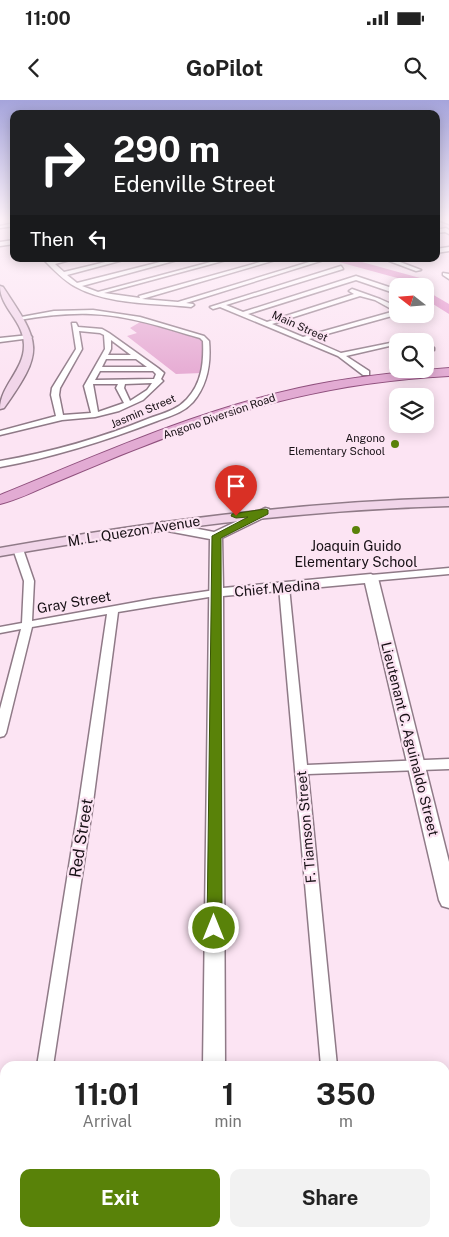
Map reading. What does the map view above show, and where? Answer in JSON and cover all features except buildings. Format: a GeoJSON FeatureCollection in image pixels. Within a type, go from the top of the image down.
{"type":"FeatureCollection","features":[{"type":"Feature","properties":{"kind":"main road"},"geometry":{"type":"LineString","coordinates":[[0,289],[28,336],[28,354],[22,372],[1,404]]}},
{"type":"Feature","properties":{"kind":"main road","name":"Angono Diversion Road"},"geometry":{"type":"LineString","coordinates":[[434,368],[449,366]]}},
{"type":"Feature","properties":{"kind":"main road","name":"Angono Diversion Road"},"geometry":{"type":"LineString","coordinates":[[434,370],[449,372]]}},
{"type":"Feature","properties":{"kind":"main road","name":"Angono Diversion Road"},"geometry":{"type":"LineString","coordinates":[[0,489],[188,416],[293,389],[389,372]]}},
{"type":"Feature","properties":{"kind":"main road","name":"Angono Diversion Road"},"geometry":{"type":"LineString","coordinates":[[369,376],[389,374]]}},
{"type":"Feature","properties":{"kind":"main road","name":"Angono Diversion Road"},"geometry":{"type":"LineString","coordinates":[[0,500],[206,419],[293,389]]}},
{"type":"Feature","properties":{"kind":"main road","name":"M. L. Quezon Avenue"},"geometry":{"type":"LineString","coordinates":[[0,552],[162,526],[265,512],[449,502]]}},
{"type":"Feature","properties":{"kind":"street"},"geometry":{"type":"LineString","coordinates":[[60,271],[77,285],[99,293],[191,305]]}},
{"type":"Feature","properties":{"kind":"street"},"geometry":{"type":"LineString","coordinates":[[64,274],[76,271]]}},
{"type":"Feature","properties":{"kind":"street"},"geometry":{"type":"LineString","coordinates":[[77,285],[131,271]]}},
{"type":"Feature","properties":{"kind":"street"},"geometry":{"type":"LineString","coordinates":[[99,293],[182,271]]}},
{"type":"Feature","properties":{"kind":"street"},"geometry":{"type":"LineString","coordinates":[[135,299],[233,271]]}},
{"type":"Feature","properties":{"kind":"street"},"geometry":{"type":"LineString","coordinates":[[177,303],[285,271]]}},
{"type":"Feature","properties":{"kind":"street"},"geometry":{"type":"LineString","coordinates":[[213,307],[331,271]]}},
{"type":"Feature","properties":{"kind":"street"},"geometry":{"type":"LineString","coordinates":[[243,314],[356,278],[389,289]]}},
{"type":"Feature","properties":{"kind":"street"},"geometry":{"type":"LineString","coordinates":[[334,285],[389,305]]}},
{"type":"Feature","properties":{"kind":"street"},"geometry":{"type":"LineString","coordinates":[[267,324],[359,294]]}},
{"type":"Feature","properties":{"kind":"street"},"geometry":{"type":"LineString","coordinates":[[385,303],[389,302]]}},
{"type":"Feature","properties":{"kind":"street","name":"Main Street"},"geometry":{"type":"LineString","coordinates":[[221,305],[340,354],[369,376]]}},
{"type":"Feature","properties":{"kind":"street"},"geometry":{"type":"LineString","coordinates":[[60,417],[55,395],[56,388],[79,349],[71,312]]}},
{"type":"Feature","properties":{"kind":"street","name":"Jasmin Street"},"geometry":{"type":"LineString","coordinates":[[0,464],[79,447],[138,427],[183,406],[203,382],[207,363],[206,341],[202,337],[188,331],[124,316],[93,312],[71,312],[19,318]]}},
{"type":"Feature","properties":{"kind":"street"},"geometry":{"type":"LineString","coordinates":[[302,339],[389,314]]}},
{"type":"Feature","properties":{"kind":"street"},"geometry":{"type":"LineString","coordinates":[[0,433],[41,424],[60,417],[94,415],[128,404],[145,396],[159,381],[160,373],[156,369],[107,334],[96,330],[76,329]]}},
{"type":"Feature","properties":{"kind":"street"},"geometry":{"type":"LineString","coordinates":[[94,415],[88,391],[108,349],[107,334]]}},
{"type":"Feature","properties":{"kind":"street"},"geometry":{"type":"LineString","coordinates":[[0,339],[28,336]]}},
{"type":"Feature","properties":{"kind":"street"},"geometry":{"type":"LineString","coordinates":[[340,354],[389,344]]}},
{"type":"Feature","properties":{"kind":"street"},"geometry":{"type":"LineString","coordinates":[[104,357],[139,357]]}},
{"type":"Feature","properties":{"kind":"street"},"geometry":{"type":"LineString","coordinates":[[98,369],[156,369]]}},
{"type":"Feature","properties":{"kind":"street"},"geometry":{"type":"LineString","coordinates":[[91,382],[159,381]]}},
{"type":"Feature","properties":{"kind":"street"},"geometry":{"type":"LineString","coordinates":[[122,382],[120,388],[128,404]]}},
{"type":"Feature","properties":{"kind":"street"},"geometry":{"type":"LineString","coordinates":[[162,526],[216,536],[265,512]]}},
{"type":"Feature","properties":{"kind":"street"},"geometry":{"type":"LineString","coordinates":[[214,1061],[216,536]]}},
{"type":"Feature","properties":{"kind":"street"},"geometry":{"type":"LineString","coordinates":[[0,733],[27,625],[29,581],[18,549]]}},
{"type":"Feature","properties":{"kind":"street"},"geometry":{"type":"LineString","coordinates":[[371,578],[449,571]]}},
{"type":"Feature","properties":{"kind":"street","name":"Chief Medina"},"geometry":{"type":"LineString","coordinates":[[153,602],[215,593],[371,578]]}},
{"type":"Feature","properties":{"kind":"street","name":"Lieutenant C. Aguinaldo Street"},"geometry":{"type":"LineString","coordinates":[[371,578],[449,900]]}},
{"type":"Feature","properties":{"kind":"street","name":"F. Tiamson Street"},"geometry":{"type":"LineString","coordinates":[[284,587],[329,1061]]}},
{"type":"Feature","properties":{"kind":"street","name":"Gray Street"},"geometry":{"type":"LineString","coordinates":[[0,630],[153,602]]}},
{"type":"Feature","properties":{"kind":"street","name":"Red Street"},"geometry":{"type":"LineString","coordinates":[[46,1061],[114,609]]}},
{"type":"Feature","properties":{"kind":"street"},"geometry":{"type":"LineString","coordinates":[[300,770],[449,764]]}},
{"type":"Feature","properties":{"kind":"shaded area"},"geometry":{"type":"Polygon","coordinates":[[[142,321],[200,337],[204,341],[202,373],[176,374],[127,336],[137,333],[130,328],[142,321]]]}},
{"type":"Feature","properties":{"kind":"waterway"},"geometry":{"type":"LineString","coordinates":[[383,271],[409,278]]}},
{"type":"Feature","properties":{"kind":"waterway"},"geometry":{"type":"LineString","coordinates":[[434,300],[449,310]]}},
{"type":"Feature","properties":{"kind":"place","name":"Angono Elementary School"},"geometry":{"type":"Point","coordinates":[395,444]}},
{"type":"Feature","properties":{"kind":"place","name":"Joaquin Guido Elementary School"},"geometry":{"type":"Point","coordinates":[356,530]}},
{"type":"Feature","properties":{"kind":"route"},"geometry":{"type":"LineString","coordinates":[[214,928],[216,536],[265,512],[236,516]]}}]}
